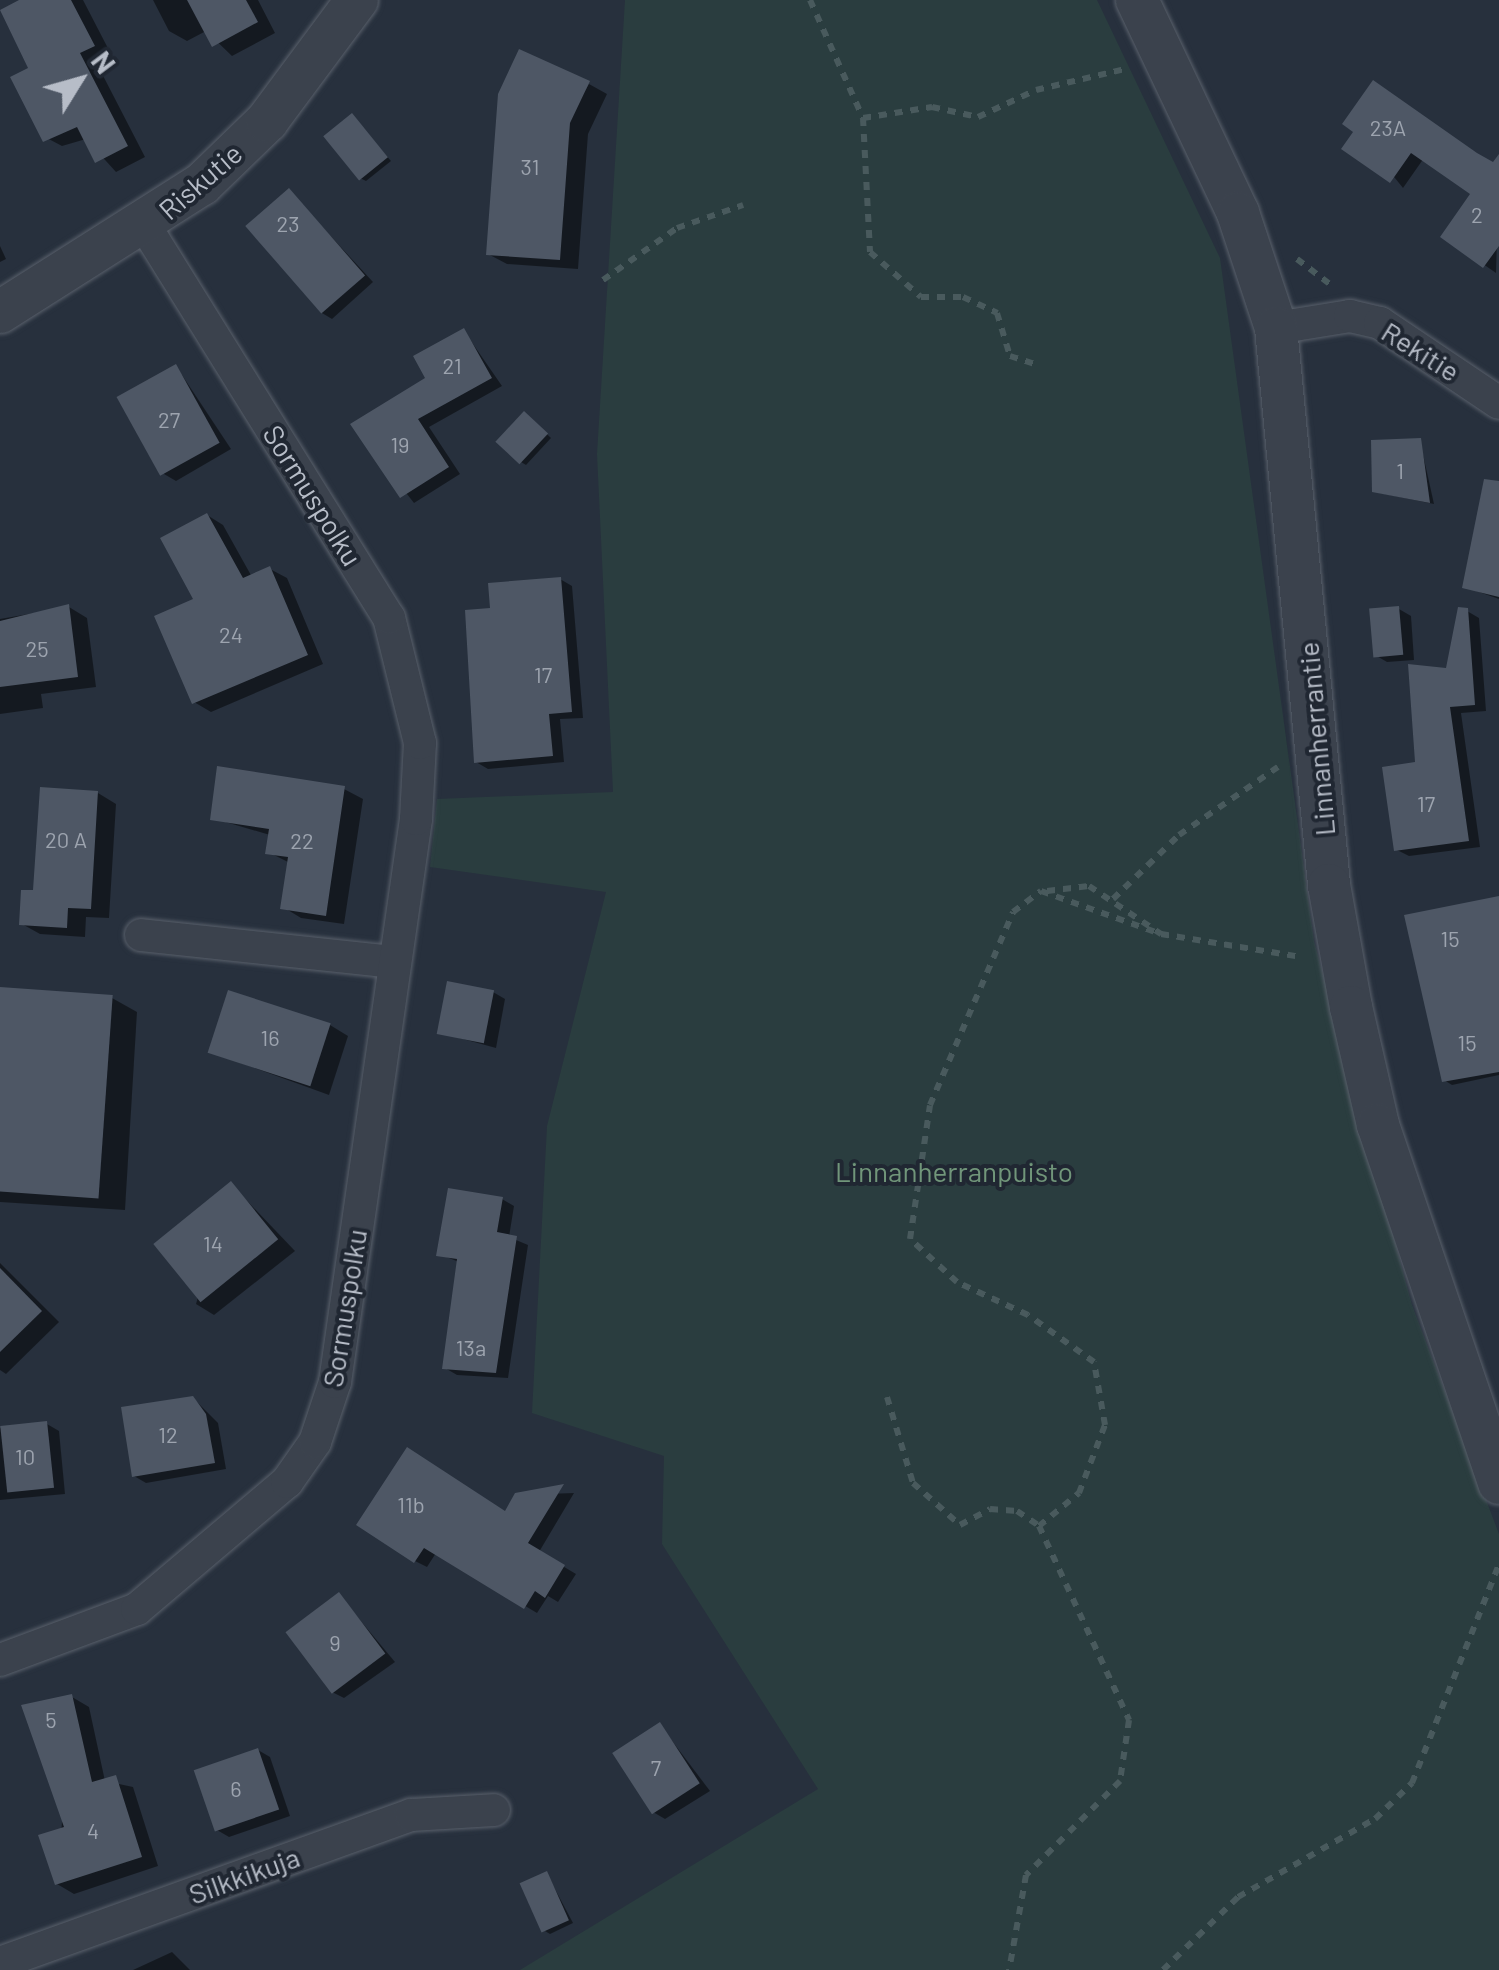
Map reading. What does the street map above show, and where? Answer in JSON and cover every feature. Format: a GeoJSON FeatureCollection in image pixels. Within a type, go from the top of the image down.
{"type":"FeatureCollection","features":[{"type":"Feature","properties":{"kind":"street","name":"Riskutie"},"geometry":{"type":"LineString","coordinates":[[0,312],[146,227],[267,121],[358,0]]}},
{"type":"Feature","properties":{"kind":"street","name":"Linnanherrantie"},"geometry":{"type":"LineString","coordinates":[[1136,0],[1242,222],[1276,328],[1316,750],[1342,960],[1378,1125],[1499,1483]]}},
{"type":"Feature","properties":{"kind":"street","name":"Sormuspolku"},"geometry":{"type":"LineString","coordinates":[[0,1660],[136,1609],[204,1560],[309,1452],[335,1382],[420,778],[400,644],[146,227]]}},
{"type":"Feature","properties":{"kind":"street","name":"Rekitie"},"geometry":{"type":"LineString","coordinates":[[1276,328],[1350,316],[1380,323],[1499,403]]}},
{"type":"Feature","properties":{"kind":"street"},"geometry":{"type":"LineString","coordinates":[[141,935],[394,962]]}},
{"type":"Feature","properties":{"kind":"street","name":"Silkkikuja"},"geometry":{"type":"LineString","coordinates":[[0,1964],[411,1814],[494,1810]]}},
{"type":"Feature","properties":{"kind":"path"},"geometry":{"type":"LineString","coordinates":[[810,0],[864,118],[870,252],[921,297],[963,297],[997,313],[1010,356],[1038,366]]}},
{"type":"Feature","properties":{"kind":"path"},"geometry":{"type":"LineString","coordinates":[[864,118],[932,107],[978,117],[1036,90],[1141,64]]}},
{"type":"Feature","properties":{"kind":"path"},"geometry":{"type":"LineString","coordinates":[[602,280],[677,228],[743,205]]}},
{"type":"Feature","properties":{"kind":"path"},"geometry":{"type":"LineString","coordinates":[[1242,222],[1380,323]]}},
{"type":"Feature","properties":{"kind":"path"},"geometry":{"type":"LineString","coordinates":[[1113,898],[1226,800],[1316,750]]}},
{"type":"Feature","properties":{"kind":"path"},"geometry":{"type":"LineString","coordinates":[[1039,1526],[1079,1493],[1105,1424],[1094,1362],[1028,1315],[957,1282],[910,1239],[930,1105],[1014,912],[1041,891],[1089,886],[1113,898],[1161,934]]}},
{"type":"Feature","properties":{"kind":"path"},"geometry":{"type":"LineString","coordinates":[[1041,891],[1161,934],[1219,950],[1342,960]]}},
{"type":"Feature","properties":{"kind":"path"},"geometry":{"type":"LineString","coordinates":[[888,1396],[912,1483],[948,1514],[960,1524],[990,1510],[1017,1511],[1039,1526],[1130,1720],[1120,1780],[1026,1875],[1008,1970]]}},
{"type":"Feature","properties":{"kind":"path"},"geometry":{"type":"LineString","coordinates":[[1163,1970],[1238,1897],[1374,1819],[1412,1783],[1499,1564]]}},
{"type":"Feature","properties":{"kind":"green space","name":"Linnanherranpuisto"},"geometry":{"type":"Polygon","coordinates":[[[625,0],[1097,0],[1220,258],[1314,941],[1412,1305],[1499,1534],[1499,1970],[520,1970],[818,1789],[662,1544],[664,1456],[532,1413],[547,1126],[606,892],[430,867],[437,799],[613,792],[597,454],[625,0]]]}},
{"type":"Feature","properties":{"kind":"building"},"geometry":{"type":"Polygon","coordinates":[[[19,0],[71,0],[95,46],[80,53],[128,146],[95,163],[77,127],[43,142],[10,77],[28,68],[0,10],[19,0]]]}},
{"type":"Feature","properties":{"kind":"building"},"geometry":{"type":"Polygon","coordinates":[[[187,0],[246,0],[258,22],[212,47],[187,0]]]}},
{"type":"Feature","properties":{"kind":"building"},"geometry":{"type":"Polygon","coordinates":[[[519,49],[590,81],[570,123],[560,260],[486,255],[498,94],[519,49]]]}},
{"type":"Feature","properties":{"kind":"building"},"geometry":{"type":"Polygon","coordinates":[[[1373,80],[1477,153],[1493,162],[1499,154],[1499,246],[1483,268],[1440,237],[1470,194],[1411,153],[1390,183],[1341,149],[1353,132],[1342,124],[1373,80]]]}},
{"type":"Feature","properties":{"kind":"building"},"geometry":{"type":"Polygon","coordinates":[[[352,113],[388,157],[359,181],[323,136],[352,113]]]}},
{"type":"Feature","properties":{"kind":"building"},"geometry":{"type":"Polygon","coordinates":[[[289,188],[365,276],[321,314],[245,226],[289,188]]]}},
{"type":"Feature","properties":{"kind":"building"},"geometry":{"type":"Polygon","coordinates":[[[464,328],[492,378],[418,419],[449,467],[400,498],[350,424],[425,378],[413,356],[464,328]]]}},
{"type":"Feature","properties":{"kind":"building"},"geometry":{"type":"Polygon","coordinates":[[[176,364],[220,443],[160,476],[117,397],[176,364]]]}},
{"type":"Feature","properties":{"kind":"building"},"geometry":{"type":"Polygon","coordinates":[[[524,411],[548,434],[519,464],[495,442],[524,411]]]}},
{"type":"Feature","properties":{"kind":"building"},"geometry":{"type":"Polygon","coordinates":[[[1421,438],[1430,503],[1372,492],[1371,440],[1421,438]]]}},
{"type":"Feature","properties":{"kind":"building"},"geometry":{"type":"Polygon","coordinates":[[[1484,479],[1499,481],[1499,597],[1462,588],[1484,479]]]}},
{"type":"Feature","properties":{"kind":"building"},"geometry":{"type":"Polygon","coordinates":[[[207,513],[243,578],[270,566],[308,655],[192,704],[154,616],[193,599],[160,538],[207,513]]]}},
{"type":"Feature","properties":{"kind":"building"},"geometry":{"type":"Polygon","coordinates":[[[561,577],[572,712],[549,714],[553,756],[474,763],[465,610],[490,608],[488,583],[561,577]]]}},
{"type":"Feature","properties":{"kind":"building"},"geometry":{"type":"Polygon","coordinates":[[[69,604],[78,677],[0,687],[0,621],[69,604]]]}},
{"type":"Feature","properties":{"kind":"building"},"geometry":{"type":"Polygon","coordinates":[[[1399,606],[1403,655],[1373,657],[1369,609],[1399,606]]]}},
{"type":"Feature","properties":{"kind":"building"},"geometry":{"type":"Polygon","coordinates":[[[1458,607],[1468,608],[1475,705],[1450,707],[1469,841],[1394,851],[1382,767],[1415,762],[1408,664],[1446,668],[1458,607]]]}},
{"type":"Feature","properties":{"kind":"building"},"geometry":{"type":"Polygon","coordinates":[[[217,766],[345,786],[326,916],[280,909],[288,857],[265,854],[269,829],[210,820],[217,766]]]}},
{"type":"Feature","properties":{"kind":"building"},"geometry":{"type":"Polygon","coordinates":[[[40,787],[98,791],[91,909],[68,908],[67,928],[19,925],[21,890],[33,890],[40,787]]]}},
{"type":"Feature","properties":{"kind":"building"},"geometry":{"type":"Polygon","coordinates":[[[1499,896],[1499,1072],[1442,1082],[1404,915],[1499,896]]]}},
{"type":"Feature","properties":{"kind":"building"},"geometry":{"type":"Polygon","coordinates":[[[447,981],[494,990],[484,1043],[437,1034],[447,981]]]}},
{"type":"Feature","properties":{"kind":"building"},"geometry":{"type":"Polygon","coordinates":[[[0,987],[113,995],[98,1198],[0,1191],[0,987]]]}},
{"type":"Feature","properties":{"kind":"building"},"geometry":{"type":"Polygon","coordinates":[[[228,990],[331,1023],[310,1086],[208,1053],[228,990]]]}},
{"type":"Feature","properties":{"kind":"building"},"geometry":{"type":"Polygon","coordinates":[[[231,1181],[278,1239],[200,1302],[153,1244],[231,1181]]]}},
{"type":"Feature","properties":{"kind":"building"},"geometry":{"type":"Polygon","coordinates":[[[448,1188],[503,1197],[497,1232],[517,1236],[496,1373],[442,1369],[457,1259],[436,1256],[448,1188]]]}},
{"type":"Feature","properties":{"kind":"building"},"geometry":{"type":"Polygon","coordinates":[[[0,1268],[42,1311],[0,1352],[0,1268]]]}},
{"type":"Feature","properties":{"kind":"building"},"geometry":{"type":"Polygon","coordinates":[[[193,1396],[206,1414],[215,1463],[132,1477],[121,1407],[193,1396]]]}},
{"type":"Feature","properties":{"kind":"building"},"geometry":{"type":"Polygon","coordinates":[[[47,1421],[54,1488],[7,1493],[0,1426],[47,1421]]]}},
{"type":"Feature","properties":{"kind":"building"},"geometry":{"type":"Polygon","coordinates":[[[407,1447],[505,1511],[515,1493],[564,1484],[528,1543],[565,1565],[545,1598],[535,1591],[524,1609],[424,1548],[414,1563],[356,1525],[407,1447]]]}},
{"type":"Feature","properties":{"kind":"building"},"geometry":{"type":"Polygon","coordinates":[[[339,1592],[385,1653],[332,1694],[285,1632],[339,1592]]]}},
{"type":"Feature","properties":{"kind":"building"},"geometry":{"type":"Polygon","coordinates":[[[72,1694],[92,1782],[116,1775],[142,1857],[55,1885],[38,1835],[64,1827],[21,1705],[72,1694]]]}},
{"type":"Feature","properties":{"kind":"building"},"geometry":{"type":"Polygon","coordinates":[[[660,1722],[700,1783],[652,1814],[612,1753],[660,1722]]]}},
{"type":"Feature","properties":{"kind":"building"},"geometry":{"type":"Polygon","coordinates":[[[258,1748],[279,1809],[215,1832],[194,1770],[258,1748]]]}},
{"type":"Feature","properties":{"kind":"building"},"geometry":{"type":"Polygon","coordinates":[[[547,1871],[569,1920],[542,1933],[520,1883],[547,1871]]]}}]}
